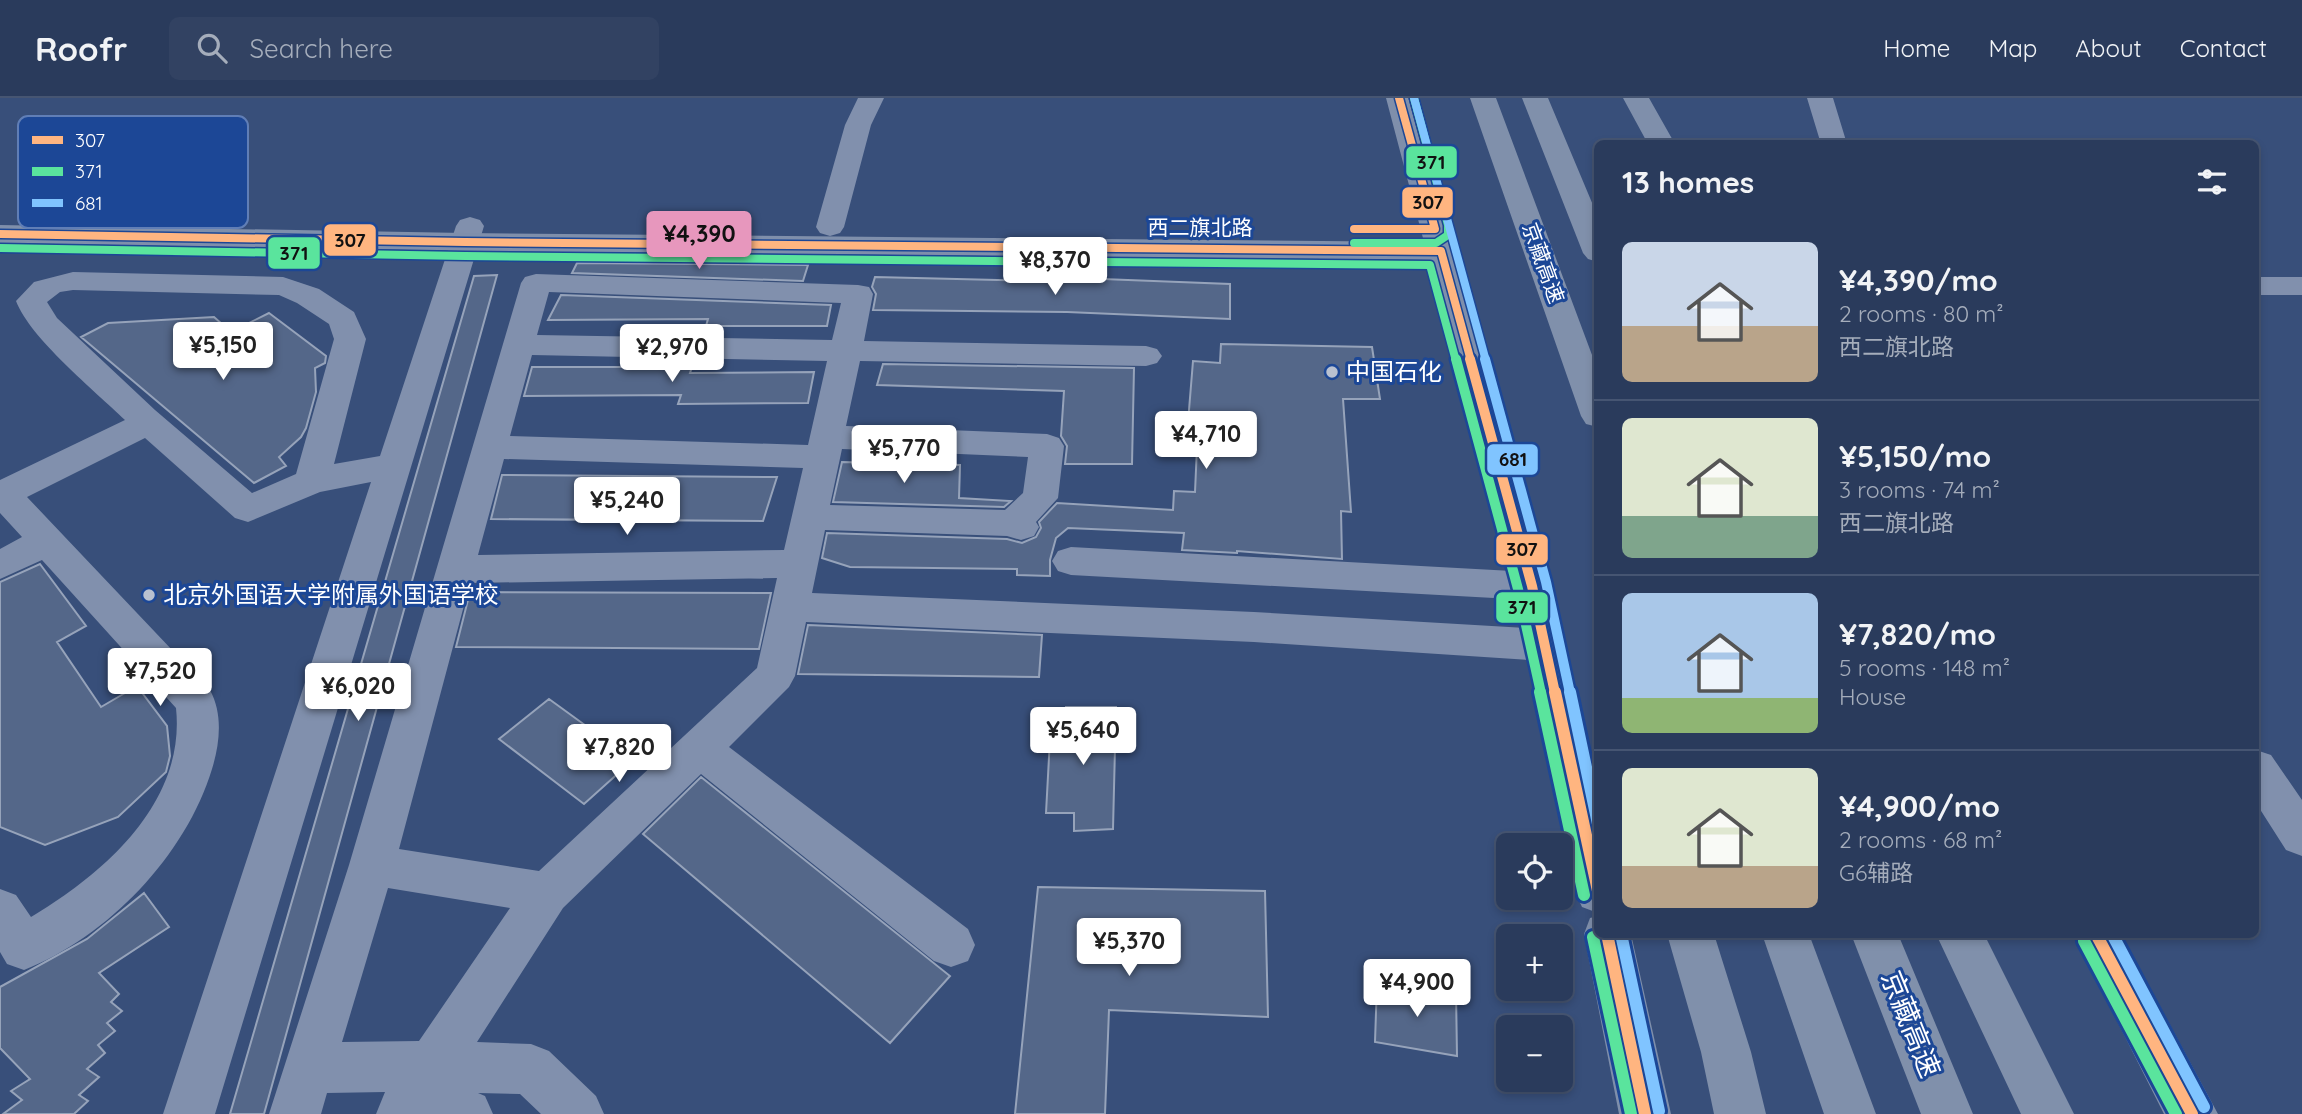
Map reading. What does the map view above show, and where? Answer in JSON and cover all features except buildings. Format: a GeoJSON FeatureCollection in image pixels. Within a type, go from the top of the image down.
{"type":"FeatureCollection","features":[{"type":"Feature","properties":{"kind":"highway","name":"京藏高速"},"geometry":{"type":"LineString","coordinates":[[1483,98],[1594,405]]}},
{"type":"Feature","properties":{"kind":"highway"},"geometry":{"type":"LineString","coordinates":[[1537,104],[1594,199]]}},
{"type":"Feature","properties":{"kind":"highway"},"geometry":{"type":"LineString","coordinates":[[1537,104],[1594,243]]}},
{"type":"Feature","properties":{"kind":"highway"},"geometry":{"type":"LineString","coordinates":[[1691,938],[1726,1052],[1740,1114]]}},
{"type":"Feature","properties":{"kind":"highway"},"geometry":{"type":"LineString","coordinates":[[1786,938],[1850,1114]]}},
{"type":"Feature","properties":{"kind":"highway","name":"京藏高速"},"geometry":{"type":"LineString","coordinates":[[1876,938],[1947,1114]]}},
{"type":"Feature","properties":{"kind":"highway"},"geometry":{"type":"LineString","coordinates":[[1961,938],[2048,1114]]}},
{"type":"Feature","properties":{"kind":"main road"},"geometry":{"type":"LineString","coordinates":[[1399,98],[1532,586],[1594,873]]}},
{"type":"Feature","properties":{"kind":"main road"},"geometry":{"type":"LineString","coordinates":[[1636,98],[1660,140]]}},
{"type":"Feature","properties":{"kind":"main road","name":"西二旗北路"},"geometry":{"type":"LineString","coordinates":[[0,213],[18,213]]}},
{"type":"Feature","properties":{"kind":"main road","name":"西二旗北路"},"geometry":{"type":"LineString","coordinates":[[248,216],[427,219],[468,234],[830,227],[1438,240]]}},
{"type":"Feature","properties":{"kind":"main road","name":"西二旗北路"},"geometry":{"type":"LineString","coordinates":[[0,234],[1438,240]]}},
{"type":"Feature","properties":{"kind":"main road"},"geometry":{"type":"LineString","coordinates":[[1608,938],[1645,1114]]}},
{"type":"Feature","properties":{"kind":"main road"},"geometry":{"type":"LineString","coordinates":[[2098,938],[2192,1114]]}},
{"type":"Feature","properties":{"kind":"street"},"geometry":{"type":"LineString","coordinates":[[830,227],[858,125],[871,98]]}},
{"type":"Feature","properties":{"kind":"street"},"geometry":{"type":"LineString","coordinates":[[1820,98],[1833,140]]}},
{"type":"Feature","properties":{"kind":"street"},"geometry":{"type":"LineString","coordinates":[[189,1114],[468,234]]}},
{"type":"Feature","properties":{"kind":"street"},"geometry":{"type":"LineString","coordinates":[[312,481],[350,339],[343,319],[308,296],[283,286],[72,281],[52,284],[39,290],[31,301],[33,309],[56,335],[147,423],[248,509],[312,481],[394,465]]}},
{"type":"Feature","properties":{"kind":"street"},"geometry":{"type":"LineString","coordinates":[[295,1114],[372,864],[536,283],[858,294],[775,676],[547,892],[400,1114]]}},
{"type":"Feature","properties":{"kind":"street"},"geometry":{"type":"LineString","coordinates":[[2259,286],[2302,286]]}},
{"type":"Feature","properties":{"kind":"street"},"geometry":{"type":"LineString","coordinates":[[518,345],[1146,356]]}},
{"type":"Feature","properties":{"kind":"street"},"geometry":{"type":"LineString","coordinates":[[8,940],[92,903],[126,872],[150,844],[174,811],[188,776],[198,734],[197,702],[2,494],[147,423]]}},
{"type":"Feature","properties":{"kind":"street"},"geometry":{"type":"LineString","coordinates":[[490,447],[1047,446],[1040,498],[1017,525],[810,517]]}},
{"type":"Feature","properties":{"kind":"street"},"geometry":{"type":"LineString","coordinates":[[0,565],[47,541]]}},
{"type":"Feature","properties":{"kind":"street"},"geometry":{"type":"LineString","coordinates":[[1071,561],[1532,586]]}},
{"type":"Feature","properties":{"kind":"street"},"geometry":{"type":"LineString","coordinates":[[455,569],[799,564]]}},
{"type":"Feature","properties":{"kind":"street"},"geometry":{"type":"LineString","coordinates":[[790,607],[1254,627],[1545,645]]}},
{"type":"Feature","properties":{"kind":"street"},"geometry":{"type":"LineString","coordinates":[[699,748],[951,945]]}},
{"type":"Feature","properties":{"kind":"street"},"geometry":{"type":"LineString","coordinates":[[2259,772],[2302,836]]}},
{"type":"Feature","properties":{"kind":"street"},"geometry":{"type":"LineString","coordinates":[[372,864],[547,892]]}},
{"type":"Feature","properties":{"kind":"street"},"geometry":{"type":"LineString","coordinates":[[309,1068],[434,1066],[531,1069],[578,1114]]}},
{"type":"Feature","properties":{"kind":"street"},"geometry":{"type":"LineString","coordinates":[[400,1114],[467,1114]]}},
{"type":"Feature","properties":{"kind":"transit line","name":"307"},"geometry":{"type":"LineString","coordinates":[[1354,229],[1435,229],[1399,98]]}},
{"type":"Feature","properties":{"kind":"transit line","name":"371"},"geometry":{"type":"LineString","coordinates":[[1354,243],[1436,243],[1448,235],[1448,225],[1414,98]]}},
{"type":"Feature","properties":{"kind":"transit line","name":"681"},"geometry":{"type":"LineString","coordinates":[[1414,98],[1546,582],[1594,805]]}},
{"type":"Feature","properties":{"kind":"transit line","name":"307"},"geometry":{"type":"LineString","coordinates":[[0,234],[465,242],[1441,251],[1532,586],[1594,873]]}},
{"type":"Feature","properties":{"kind":"transit line","name":"371"},"geometry":{"type":"LineString","coordinates":[[0,248],[465,256],[1430,265],[1518,589],[1584,895]]}},
{"type":"Feature","properties":{"kind":"transit line","name":"371"},"geometry":{"type":"LineString","coordinates":[[1593,937],[1631,1114]]}},
{"type":"Feature","properties":{"kind":"transit line","name":"307"},"geometry":{"type":"LineString","coordinates":[[1608,938],[1645,1114]]}},
{"type":"Feature","properties":{"kind":"transit line","name":"681"},"geometry":{"type":"LineString","coordinates":[[1622,938],[1659,1111]]}},
{"type":"Feature","properties":{"kind":"transit line","name":"307"},"geometry":{"type":"LineString","coordinates":[[2098,938],[2192,1114]]}},
{"type":"Feature","properties":{"kind":"transit line","name":"681"},"geometry":{"type":"LineString","coordinates":[[2114,938],[2204,1107]]}},
{"type":"Feature","properties":{"kind":"transit line","name":"371"},"geometry":{"type":"LineString","coordinates":[[2084,941],[2176,1114]]}},
{"type":"Feature","properties":{"kind":"place","name":"中国石化"},"geometry":{"type":"Point","coordinates":[1332,372]}},
{"type":"Feature","properties":{"kind":"place","name":"北京外国语大学附属外国语学校"},"geometry":{"type":"Point","coordinates":[149,595]}}]}
